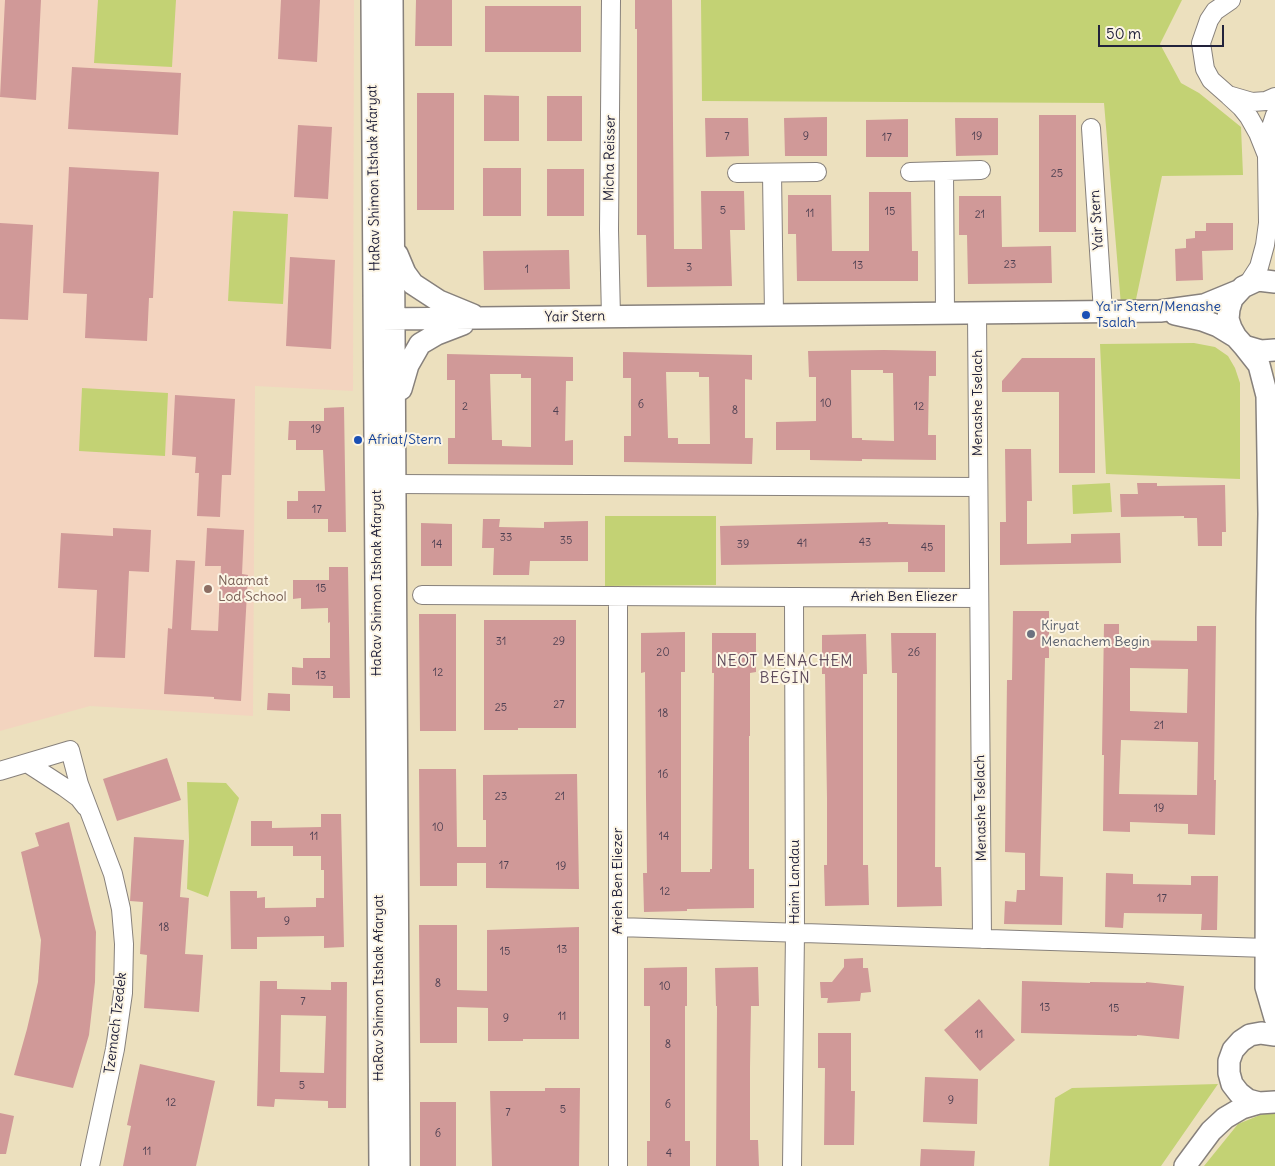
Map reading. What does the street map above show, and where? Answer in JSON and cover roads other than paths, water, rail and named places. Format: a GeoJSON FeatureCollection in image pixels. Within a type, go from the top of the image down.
{"type":"FeatureCollection","features":[{"type":"Feature","properties":{"kind":"street","name":"HaRav Shimon Itshak Afaryat"},"geometry":{"type":"LineString","coordinates":[[372,0],[385,319],[380,1166]]}},
{"type":"Feature","properties":{"kind":"street","name":"HaRav Shimon Itshak Afaryat"},"geometry":{"type":"LineString","coordinates":[[392,0],[394,242],[385,319],[396,407],[399,1166]]}},
{"type":"Feature","properties":{"kind":"street","name":"Micha Reisser"},"geometry":{"type":"LineString","coordinates":[[610,0],[609,230],[611,317]]}},
{"type":"Feature","properties":{"kind":"street"},"geometry":{"type":"LineString","coordinates":[[1231,0],[1216,11],[1209,20],[1201,43],[1205,69],[1211,80],[1241,106],[1249,117],[1267,156]]}},
{"type":"Feature","properties":{"kind":"street"},"geometry":{"type":"LineString","coordinates":[[1228,95],[1252,102],[1266,101],[1275,97]]}},
{"type":"Feature","properties":{"kind":"street"},"geometry":{"type":"LineString","coordinates":[[1185,1166],[1211,1131],[1226,1100],[1229,1061],[1233,1050],[1256,1019],[1266,987],[1267,618],[1272,514],[1267,396],[1259,365],[1231,328],[1228,318],[1232,299],[1243,288],[1259,266],[1265,245],[1268,223],[1267,156],[1270,130],[1275,115]]}},
{"type":"Feature","properties":{"kind":"street","name":"Yair Stern"},"geometry":{"type":"LineString","coordinates":[[1092,128],[1103,312]]}},
{"type":"Feature","properties":{"kind":"street"},"geometry":{"type":"LineString","coordinates":[[910,172],[981,170]]}},
{"type":"Feature","properties":{"kind":"street"},"geometry":{"type":"LineString","coordinates":[[944,171],[945,313]]}},
{"type":"Feature","properties":{"kind":"street"},"geometry":{"type":"LineString","coordinates":[[737,173],[817,172]]}},
{"type":"Feature","properties":{"kind":"street"},"geometry":{"type":"LineString","coordinates":[[772,173],[774,315]]}},
{"type":"Feature","properties":{"kind":"street"},"geometry":{"type":"LineString","coordinates":[[1268,223],[1275,254]]}},
{"type":"Feature","properties":{"kind":"street"},"geometry":{"type":"LineString","coordinates":[[394,242],[398,260],[413,284],[439,300],[480,318]]}},
{"type":"Feature","properties":{"kind":"street","name":"Yair Stern"},"geometry":{"type":"LineString","coordinates":[[385,319],[1160,311],[1204,305],[1258,280],[1275,282]]}},
{"type":"Feature","properties":{"kind":"street","name":"Yair Stern"},"geometry":{"type":"LineString","coordinates":[[1160,311],[1202,320],[1218,326],[1240,341]]}},
{"type":"Feature","properties":{"kind":"street","name":"Menashe Tselach"},"geometry":{"type":"LineString","coordinates":[[977,313],[982,939]]}},
{"type":"Feature","properties":{"kind":"street"},"geometry":{"type":"LineString","coordinates":[[396,407],[408,365],[420,344],[437,334],[480,318]]}},
{"type":"Feature","properties":{"kind":"street"},"geometry":{"type":"LineString","coordinates":[[1240,341],[1261,351],[1275,350]]}},
{"type":"Feature","properties":{"kind":"street"},"geometry":{"type":"LineString","coordinates":[[1267,396],[1275,367]]}},
{"type":"Feature","properties":{"kind":"street"},"geometry":{"type":"LineString","coordinates":[[396,484],[978,487]]}},
{"type":"Feature","properties":{"kind":"street","name":"Arieh Ben Eliezer"},"geometry":{"type":"LineString","coordinates":[[422,596],[979,598]]}},
{"type":"Feature","properties":{"kind":"street","name":"Arieh Ben Eliezer"},"geometry":{"type":"LineString","coordinates":[[618,596],[618,1166]]}},
{"type":"Feature","properties":{"kind":"street","name":"Haim Landau"},"geometry":{"type":"LineString","coordinates":[[792,1166],[795,933],[794,597]]}},
{"type":"Feature","properties":{"kind":"street","name":"Tzemach Tzedek"},"geometry":{"type":"LineString","coordinates":[[26,763],[70,750],[79,784],[113,874],[121,909],[124,944],[122,993],[115,1049],[90,1166]]}},
{"type":"Feature","properties":{"kind":"street"},"geometry":{"type":"LineString","coordinates":[[0,770],[26,763]]}},
{"type":"Feature","properties":{"kind":"street","name":"Tzemach Tzedek"},"geometry":{"type":"LineString","coordinates":[[26,763],[49,776],[78,798],[94,822]]}},
{"type":"Feature","properties":{"kind":"street"},"geometry":{"type":"LineString","coordinates":[[618,927],[1266,948]]}},
{"type":"Feature","properties":{"kind":"street"},"geometry":{"type":"LineString","coordinates":[[1266,987],[1275,1018]]}},
{"type":"Feature","properties":{"kind":"street"},"geometry":{"type":"LineString","coordinates":[[1241,1041],[1250,1035],[1262,1033],[1275,1035]]}},
{"type":"Feature","properties":{"kind":"street"},"geometry":{"type":"LineString","coordinates":[[1229,1073],[1232,1084],[1238,1093],[1248,1100],[1267,1103]]}},
{"type":"Feature","properties":{"kind":"street"},"geometry":{"type":"LineString","coordinates":[[1211,1131],[1233,1113],[1249,1105],[1267,1103]]}},
{"type":"Feature","properties":{"kind":"place","name":"Ya'ir Stern/Menashe Tsalah"},"geometry":{"type":"Point","coordinates":[1086,315]}},
{"type":"Feature","properties":{"kind":"place","name":"Afriat/Stern"},"geometry":{"type":"Point","coordinates":[358,440]}},
{"type":"Feature","properties":{"kind":"place","name":"Naamat Lod School"},"geometry":{"type":"Point","coordinates":[208,589]}},
{"type":"Feature","properties":{"kind":"place","name":"Kiryat Menachem Begin"},"geometry":{"type":"Point","coordinates":[1031,634]}},
{"type":"Feature","properties":{"kind":"district","name":"NEOT MENACHEM BEGIN"},"geometry":{"type":"Point","coordinates":[785,670]}}]}
